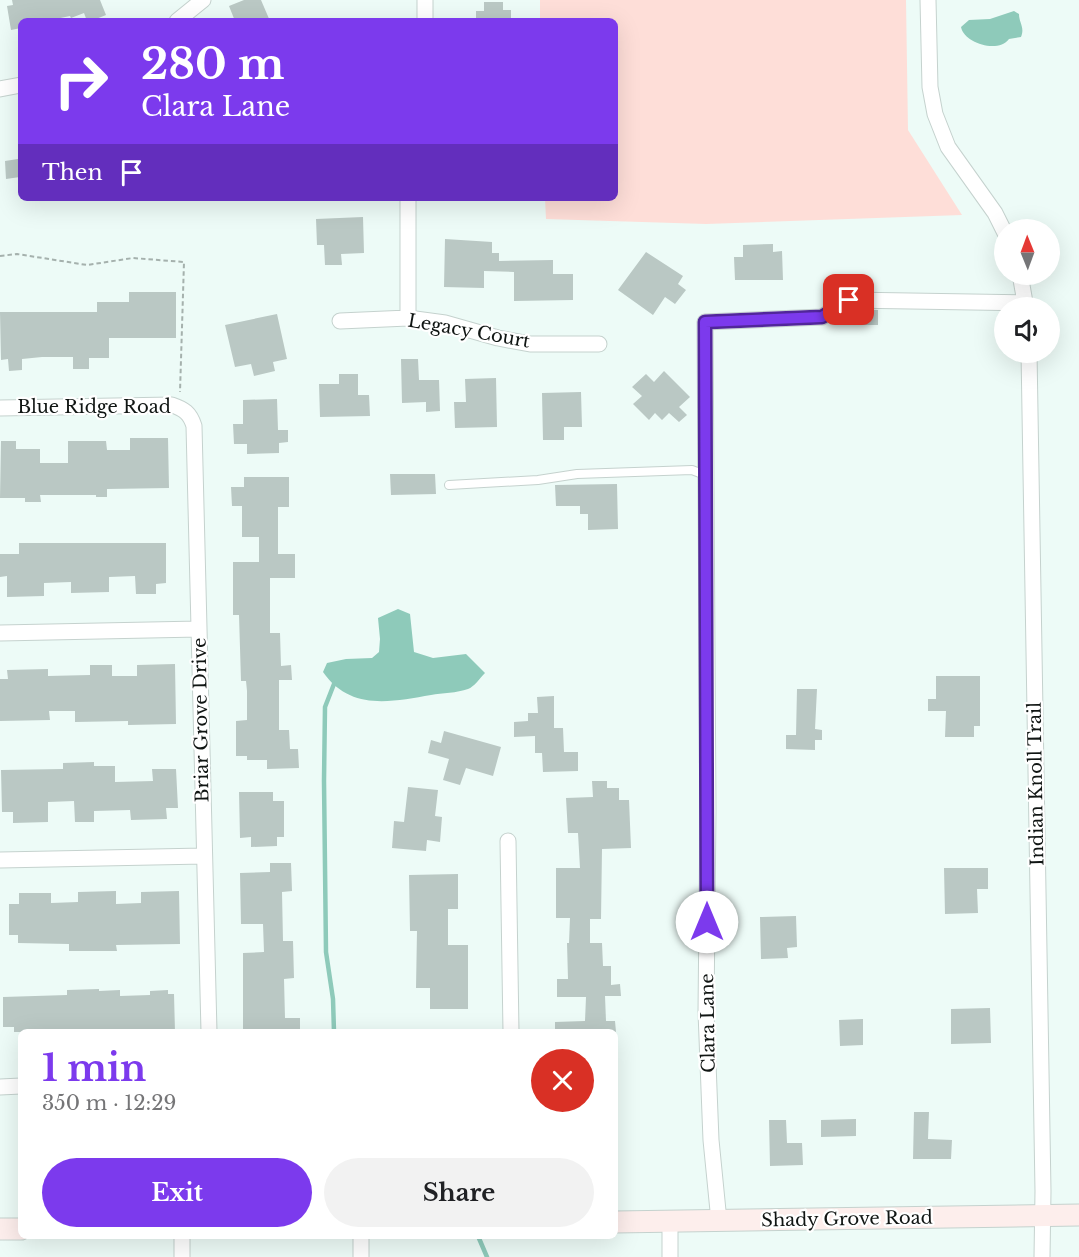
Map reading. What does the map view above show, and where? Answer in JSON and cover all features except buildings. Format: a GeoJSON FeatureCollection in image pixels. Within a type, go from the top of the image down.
{"type":"FeatureCollection","features":[{"type":"Feature","properties":{"kind":"street"},"geometry":{"type":"LineString","coordinates":[[181,18],[203,0]]}},
{"type":"Feature","properties":{"kind":"street"},"geometry":{"type":"LineString","coordinates":[[425,0],[425,18]]}},
{"type":"Feature","properties":{"kind":"street"},"geometry":{"type":"LineString","coordinates":[[928,0],[930,87],[935,114],[948,147],[998,219]]}},
{"type":"Feature","properties":{"kind":"street"},"geometry":{"type":"LineString","coordinates":[[0,89],[18,86]]}},
{"type":"Feature","properties":{"kind":"street"},"geometry":{"type":"LineString","coordinates":[[408,201],[408,318]]}},
{"type":"Feature","properties":{"kind":"street","name":"Clara Lane"},"geometry":{"type":"LineString","coordinates":[[718,1221],[711,1140],[706,1012],[708,810],[705,322],[822,317],[849,300],[994,304]]}},
{"type":"Feature","properties":{"kind":"street","name":"Legacy Court"},"geometry":{"type":"LineString","coordinates":[[340,321],[408,318],[445,323],[498,338],[530,344],[599,344]]}},
{"type":"Feature","properties":{"kind":"street","name":"Indian Knoll Trail"},"geometry":{"type":"LineString","coordinates":[[1029,363],[1043,1180],[1042,1257]]}},
{"type":"Feature","properties":{"kind":"street","name":"Blue Ridge Road"},"geometry":{"type":"LineString","coordinates":[[0,408],[172,405],[183,409]]}},
{"type":"Feature","properties":{"kind":"street","name":"Briar Grove Drive"},"geometry":{"type":"LineString","coordinates":[[183,409],[191,416],[194,426],[209,1029]]}},
{"type":"Feature","properties":{"kind":"street"},"geometry":{"type":"LineString","coordinates":[[0,633],[199,628]]}},
{"type":"Feature","properties":{"kind":"street"},"geometry":{"type":"LineString","coordinates":[[508,841],[511,1029]]}},
{"type":"Feature","properties":{"kind":"street"},"geometry":{"type":"LineString","coordinates":[[0,860],[204,856]]}},
{"type":"Feature","properties":{"kind":"street"},"geometry":{"type":"LineString","coordinates":[[0,1087],[18,1086]]}},
{"type":"Feature","properties":{"kind":"street","name":"Shady Grove Road"},"geometry":{"type":"LineString","coordinates":[[618,1222],[1079,1215]]}},
{"type":"Feature","properties":{"kind":"street"},"geometry":{"type":"LineString","coordinates":[[670,1221],[670,1257]]}},
{"type":"Feature","properties":{"kind":"street"},"geometry":{"type":"LineString","coordinates":[[0,1229],[18,1229]]}},
{"type":"Feature","properties":{"kind":"street"},"geometry":{"type":"LineString","coordinates":[[182,1239],[182,1257]]}},
{"type":"Feature","properties":{"kind":"street"},"geometry":{"type":"LineString","coordinates":[[361,1239],[361,1257]]}},
{"type":"Feature","properties":{"kind":"lane"},"geometry":{"type":"LineString","coordinates":[[449,485],[538,480],[577,474],[692,470],[705,475]]}},
{"type":"Feature","properties":{"kind":"path"},"geometry":{"type":"LineString","coordinates":[[0,256],[17,254],[87,265],[134,258],[184,262],[183,409]]}},
{"type":"Feature","properties":{"kind":"shaded area"},"geometry":{"type":"Polygon","coordinates":[[[540,0],[906,0],[908,130],[962,215],[706,224],[546,219],[545,201],[618,201],[618,18],[540,18],[540,0]]]}},
{"type":"Feature","properties":{"kind":"shaded area"},"geometry":{"type":"Polygon","coordinates":[[[1014,11],[1019,14],[1021,37],[1009,39],[997,46],[990,46],[975,42],[963,33],[961,27],[969,20],[990,19],[1014,11]]]}},
{"type":"Feature","properties":{"kind":"shaded area"},"geometry":{"type":"Polygon","coordinates":[[[398,609],[410,614],[414,652],[433,658],[466,654],[485,673],[468,689],[401,700],[372,701],[358,698],[334,684],[323,672],[327,663],[346,659],[372,658],[379,652],[378,618],[398,609]]]}},
{"type":"Feature","properties":{"kind":"waterway"},"geometry":{"type":"LineString","coordinates":[[334,684],[325,707],[324,781],[326,952],[333,999],[334,1029]]}},
{"type":"Feature","properties":{"kind":"waterway"},"geometry":{"type":"LineString","coordinates":[[479,1239],[487,1257]]}},
{"type":"Feature","properties":{"kind":"route"},"geometry":{"type":"LineString","coordinates":[[707,922],[705,322],[822,317],[849,300]]}}]}
